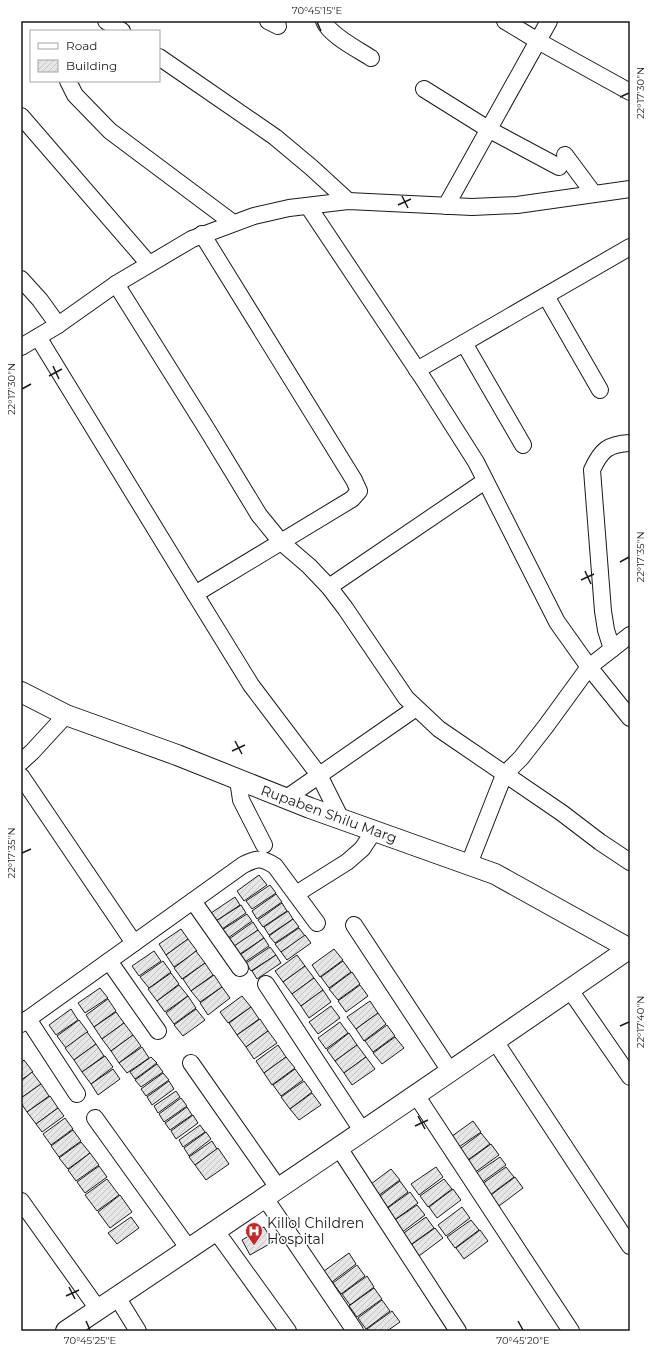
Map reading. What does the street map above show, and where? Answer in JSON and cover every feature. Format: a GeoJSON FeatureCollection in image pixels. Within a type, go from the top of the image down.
{"type":"FeatureCollection","features":[{"type":"Feature","properties":{"kind":"street"},"geometry":{"type":"LineString","coordinates":[[98,30],[105,21],[120,30]]}},
{"type":"Feature","properties":{"kind":"street"},"geometry":{"type":"LineString","coordinates":[[324,21],[325,25],[335,34],[371,58]]}},
{"type":"Feature","properties":{"kind":"street"},"geometry":{"type":"LineString","coordinates":[[505,21],[630,92]]}},
{"type":"Feature","properties":{"kind":"street"},"geometry":{"type":"LineString","coordinates":[[446,206],[549,21]]}},
{"type":"Feature","properties":{"kind":"street"},"geometry":{"type":"LineString","coordinates":[[160,58],[275,137],[348,201]]}},
{"type":"Feature","properties":{"kind":"street"},"geometry":{"type":"LineString","coordinates":[[68,82],[75,95],[110,131],[233,223]]}},
{"type":"Feature","properties":{"kind":"street"},"geometry":{"type":"LineString","coordinates":[[424,89],[488,129],[562,161],[594,194]]}},
{"type":"Feature","properties":{"kind":"street"},"geometry":{"type":"LineString","coordinates":[[21,116],[149,264]]}},
{"type":"Feature","properties":{"kind":"street"},"geometry":{"type":"LineString","coordinates":[[21,347],[58,325],[116,284],[192,239],[202,234],[254,216],[289,208],[348,201],[472,207],[517,205],[630,189]]}},
{"type":"Feature","properties":{"kind":"street"},"geometry":{"type":"LineString","coordinates":[[308,206],[476,462],[557,622],[589,667],[630,718]]}},
{"type":"Feature","properties":{"kind":"street"},"geometry":{"type":"LineString","coordinates":[[195,594],[352,499],[359,491],[202,234]]}},
{"type":"Feature","properties":{"kind":"street"},"geometry":{"type":"LineString","coordinates":[[417,370],[630,247]]}},
{"type":"Feature","properties":{"kind":"street"},"geometry":{"type":"LineString","coordinates":[[21,278],[40,300],[58,325]]}},
{"type":"Feature","properties":{"kind":"street"},"geometry":{"type":"LineString","coordinates":[[116,284],[259,515],[281,542],[310,566],[329,587],[406,698],[440,729],[630,862]]}},
{"type":"Feature","properties":{"kind":"street"},"geometry":{"type":"LineString","coordinates":[[546,296],[600,390]]}},
{"type":"Feature","properties":{"kind":"street"},"geometry":{"type":"LineString","coordinates":[[38,337],[251,685],[320,775],[341,819]]}},
{"type":"Feature","properties":{"kind":"street"},"geometry":{"type":"LineString","coordinates":[[464,343],[523,445]]}},
{"type":"Feature","properties":{"kind":"street"},"geometry":{"type":"LineString","coordinates":[[612,649],[606,630],[603,611],[592,470],[599,456],[608,448],[619,444],[630,443]]}},
{"type":"Feature","properties":{"kind":"street"},"geometry":{"type":"LineString","coordinates":[[329,587],[485,481]]}},
{"type":"Feature","properties":{"kind":"street"},"geometry":{"type":"LineString","coordinates":[[469,864],[504,775],[546,726],[589,667],[630,635]]}},
{"type":"Feature","properties":{"kind":"street","name":"Rupaben Shilu Marg"},"geometry":{"type":"LineString","coordinates":[[21,692],[66,715],[177,755],[285,799],[495,874],[630,948]]}},
{"type":"Feature","properties":{"kind":"street"},"geometry":{"type":"LineString","coordinates":[[285,799],[416,708]]}},
{"type":"Feature","properties":{"kind":"street"},"geometry":{"type":"LineString","coordinates":[[21,762],[66,715]]}},
{"type":"Feature","properties":{"kind":"street"},"geometry":{"type":"LineString","coordinates":[[21,776],[134,943]]}},
{"type":"Feature","properties":{"kind":"street"},"geometry":{"type":"LineString","coordinates":[[238,780],[241,800],[264,845]]}},
{"type":"Feature","properties":{"kind":"street"},"geometry":{"type":"LineString","coordinates":[[296,894],[348,862],[362,848],[374,831]]}},
{"type":"Feature","properties":{"kind":"street"},"geometry":{"type":"LineString","coordinates":[[77,1094],[24,1022],[243,864],[255,859],[265,860],[275,866],[317,923]]}},
{"type":"Feature","properties":{"kind":"street"},"geometry":{"type":"LineString","coordinates":[[193,901],[240,968]]}},
{"type":"Feature","properties":{"kind":"street"},"geometry":{"type":"LineString","coordinates":[[354,925],[450,1071]]}},
{"type":"Feature","properties":{"kind":"street"},"geometry":{"type":"LineString","coordinates":[[66,1331],[272,1194],[630,948]]}},
{"type":"Feature","properties":{"kind":"street"},"geometry":{"type":"LineString","coordinates":[[109,961],[158,1031]]}},
{"type":"Feature","properties":{"kind":"street"},"geometry":{"type":"LineString","coordinates":[[266,984],[363,1132]]}},
{"type":"Feature","properties":{"kind":"street"},"geometry":{"type":"LineString","coordinates":[[570,990],[630,1077]]}},
{"type":"Feature","properties":{"kind":"street"},"geometry":{"type":"LineString","coordinates":[[494,1041],[630,1246]]}},
{"type":"Feature","properties":{"kind":"street"},"geometry":{"type":"LineString","coordinates":[[191,1063],[355,1331]]}},
{"type":"Feature","properties":{"kind":"street"},"geometry":{"type":"LineString","coordinates":[[416,1095],[571,1331]]}},
{"type":"Feature","properties":{"kind":"street"},"geometry":{"type":"LineString","coordinates":[[95,1118],[189,1249]]}},
{"type":"Feature","properties":{"kind":"street"},"geometry":{"type":"LineString","coordinates":[[339,1148],[458,1331]]}},
{"type":"Feature","properties":{"kind":"street"},"geometry":{"type":"LineString","coordinates":[[21,1201],[98,1309]]}},
{"type":"Feature","properties":{"kind":"street"},"geometry":{"type":"LineString","coordinates":[[216,1231],[288,1331]]}},
{"type":"Feature","properties":{"kind":"street"},"geometry":{"type":"LineString","coordinates":[[117,1297],[138,1331]]}},
{"type":"Feature","properties":{"kind":"building"},"geometry":{"type":"Polygon","coordinates":[[[259,875],[267,885],[244,901],[237,891],[259,875]]]}},
{"type":"Feature","properties":{"kind":"building"},"geometry":{"type":"Polygon","coordinates":[[[270,885],[276,893],[252,909],[246,901],[270,885]]]}},
{"type":"Feature","properties":{"kind":"building"},"geometry":{"type":"Polygon","coordinates":[[[276,894],[282,902],[257,919],[252,911],[276,894]]]}},
{"type":"Feature","properties":{"kind":"building"},"geometry":{"type":"Polygon","coordinates":[[[235,897],[240,905],[216,921],[211,913],[235,897]]]}},
{"type":"Feature","properties":{"kind":"building"},"geometry":{"type":"Polygon","coordinates":[[[282,903],[287,911],[263,927],[258,920],[282,903]]]}},
{"type":"Feature","properties":{"kind":"building"},"geometry":{"type":"Polygon","coordinates":[[[241,905],[246,913],[222,929],[216,921],[241,905]]]}},
{"type":"Feature","properties":{"kind":"building"},"geometry":{"type":"Polygon","coordinates":[[[288,911],[293,919],[269,935],[264,927],[288,911]]]}},
{"type":"Feature","properties":{"kind":"building"},"geometry":{"type":"Polygon","coordinates":[[[247,914],[252,921],[228,938],[222,930],[247,914]]]}},
{"type":"Feature","properties":{"kind":"building"},"geometry":{"type":"Polygon","coordinates":[[[293,919],[299,927],[275,943],[269,936],[293,919]]]}},
{"type":"Feature","properties":{"kind":"building"},"geometry":{"type":"Polygon","coordinates":[[[253,922],[258,930],[234,947],[229,939],[253,922]]]}},
{"type":"Feature","properties":{"kind":"building"},"geometry":{"type":"Polygon","coordinates":[[[299,928],[305,936],[281,952],[275,944],[299,928]]]}},
{"type":"Feature","properties":{"kind":"building"},"geometry":{"type":"Polygon","coordinates":[[[181,929],[188,939],[166,955],[159,944],[181,929]]]}},
{"type":"Feature","properties":{"kind":"building"},"geometry":{"type":"Polygon","coordinates":[[[258,930],[264,938],[240,954],[234,946],[258,930]]]}},
{"type":"Feature","properties":{"kind":"building"},"geometry":{"type":"Polygon","coordinates":[[[305,935],[311,943],[287,960],[281,952],[305,935]]]}},
{"type":"Feature","properties":{"kind":"building"},"geometry":{"type":"Polygon","coordinates":[[[264,938],[269,946],[245,962],[240,955],[264,938]]]}},
{"type":"Feature","properties":{"kind":"building"},"geometry":{"type":"Polygon","coordinates":[[[188,939],[197,951],[174,967],[166,955],[188,939]]]}},
{"type":"Feature","properties":{"kind":"building"},"geometry":{"type":"Polygon","coordinates":[[[270,947],[276,955],[251,971],[246,963],[270,947]]]}},
{"type":"Feature","properties":{"kind":"building"},"geometry":{"type":"Polygon","coordinates":[[[334,949],[343,960],[320,977],[312,965],[334,949]]]}},
{"type":"Feature","properties":{"kind":"building"},"geometry":{"type":"Polygon","coordinates":[[[154,951],[161,961],[139,976],[132,966],[154,951]]]}},
{"type":"Feature","properties":{"kind":"building"},"geometry":{"type":"Polygon","coordinates":[[[196,951],[205,963],[182,979],[174,968],[196,951]]]}},
{"type":"Feature","properties":{"kind":"building"},"geometry":{"type":"Polygon","coordinates":[[[276,955],[281,963],[257,979],[252,971],[276,955]]]}},
{"type":"Feature","properties":{"kind":"building"},"geometry":{"type":"Polygon","coordinates":[[[297,955],[305,966],[283,982],[275,971],[297,955]]]}},
{"type":"Feature","properties":{"kind":"building"},"geometry":{"type":"Polygon","coordinates":[[[163,961],[171,972],[149,988],[140,977],[163,961]]]}},
{"type":"Feature","properties":{"kind":"building"},"geometry":{"type":"Polygon","coordinates":[[[343,961],[351,972],[329,988],[321,977],[343,961]]]}},
{"type":"Feature","properties":{"kind":"building"},"geometry":{"type":"Polygon","coordinates":[[[205,963],[213,975],[191,991],[183,979],[205,963]]]}},
{"type":"Feature","properties":{"kind":"building"},"geometry":{"type":"Polygon","coordinates":[[[305,966],[314,978],[292,994],[283,982],[305,966]]]}},
{"type":"Feature","properties":{"kind":"building"},"geometry":{"type":"Polygon","coordinates":[[[352,972],[360,984],[338,1000],[329,989],[352,972]]]}},
{"type":"Feature","properties":{"kind":"building"},"geometry":{"type":"Polygon","coordinates":[[[171,973],[179,984],[157,1001],[148,989],[171,973]]]}},
{"type":"Feature","properties":{"kind":"building"},"geometry":{"type":"Polygon","coordinates":[[[214,975],[222,987],[200,1002],[191,991],[214,975]]]}},
{"type":"Feature","properties":{"kind":"building"},"geometry":{"type":"Polygon","coordinates":[[[314,978],[323,990],[301,1006],[292,994],[314,978]]]}},
{"type":"Feature","properties":{"kind":"building"},"geometry":{"type":"Polygon","coordinates":[[[179,985],[188,996],[165,1012],[157,1001],[179,985]]]}},
{"type":"Feature","properties":{"kind":"building"},"geometry":{"type":"Polygon","coordinates":[[[360,985],[368,996],[346,1012],[338,1001],[360,985]]]}},
{"type":"Feature","properties":{"kind":"building"},"geometry":{"type":"Polygon","coordinates":[[[222,987],[230,998],[208,1015],[200,1003],[222,987]]]}},
{"type":"Feature","properties":{"kind":"building"},"geometry":{"type":"Polygon","coordinates":[[[100,988],[108,998],[85,1013],[78,1003],[100,988]]]}},
{"type":"Feature","properties":{"kind":"building"},"geometry":{"type":"Polygon","coordinates":[[[323,990],[331,1002],[309,1018],[301,1006],[323,990]]]}},
{"type":"Feature","properties":{"kind":"building"},"geometry":{"type":"Polygon","coordinates":[[[188,996],[196,1008],[174,1024],[166,1013],[188,996]]]}},
{"type":"Feature","properties":{"kind":"building"},"geometry":{"type":"Polygon","coordinates":[[[242,996],[251,1007],[228,1023],[220,1012],[242,996]]]}},
{"type":"Feature","properties":{"kind":"building"},"geometry":{"type":"Polygon","coordinates":[[[108,999],[116,1011],[94,1027],[86,1015],[108,999]]]}},
{"type":"Feature","properties":{"kind":"building"},"geometry":{"type":"Polygon","coordinates":[[[370,1001],[378,1013],[356,1029],[347,1017],[370,1001]]]}},
{"type":"Feature","properties":{"kind":"building"},"geometry":{"type":"Polygon","coordinates":[[[331,1006],[340,1018],[318,1034],[309,1022],[331,1006]]]}},
{"type":"Feature","properties":{"kind":"building"},"geometry":{"type":"Polygon","coordinates":[[[251,1007],[259,1019],[237,1035],[229,1023],[251,1007]]]}},
{"type":"Feature","properties":{"kind":"building"},"geometry":{"type":"Polygon","coordinates":[[[71,1009],[78,1020],[56,1035],[49,1025],[71,1009]]]}},
{"type":"Feature","properties":{"kind":"building"},"geometry":{"type":"Polygon","coordinates":[[[196,1009],[205,1020],[183,1036],[174,1025],[196,1009]]]}},
{"type":"Feature","properties":{"kind":"building"},"geometry":{"type":"Polygon","coordinates":[[[116,1012],[124,1023],[102,1039],[94,1027],[116,1012]]]}},
{"type":"Feature","properties":{"kind":"building"},"geometry":{"type":"Polygon","coordinates":[[[378,1013],[386,1024],[364,1041],[356,1029],[378,1013]]]}},
{"type":"Feature","properties":{"kind":"building"},"geometry":{"type":"Polygon","coordinates":[[[260,1019],[268,1031],[246,1047],[237,1035],[260,1019]]]}},
{"type":"Feature","properties":{"kind":"building"},"geometry":{"type":"Polygon","coordinates":[[[79,1020],[88,1032],[66,1048],[57,1036],[79,1020]]]}},
{"type":"Feature","properties":{"kind":"building"},"geometry":{"type":"Polygon","coordinates":[[[340,1022],[348,1033],[326,1049],[318,1038],[340,1022]]]}},
{"type":"Feature","properties":{"kind":"building"},"geometry":{"type":"Polygon","coordinates":[[[124,1023],[133,1035],[111,1051],[102,1039],[124,1023]]]}},
{"type":"Feature","properties":{"kind":"building"},"geometry":{"type":"Polygon","coordinates":[[[387,1025],[395,1036],[373,1052],[365,1041],[387,1025]]]}},
{"type":"Feature","properties":{"kind":"building"},"geometry":{"type":"Polygon","coordinates":[[[268,1031],[277,1043],[254,1059],[246,1047],[268,1031]]]}},
{"type":"Feature","properties":{"kind":"building"},"geometry":{"type":"Polygon","coordinates":[[[87,1032],[96,1044],[74,1060],[65,1048],[87,1032]]]}},
{"type":"Feature","properties":{"kind":"building"},"geometry":{"type":"Polygon","coordinates":[[[349,1033],[357,1045],[335,1061],[327,1050],[349,1033]]]}},
{"type":"Feature","properties":{"kind":"building"},"geometry":{"type":"Polygon","coordinates":[[[133,1035],[141,1046],[119,1063],[111,1051],[133,1035]]]}},
{"type":"Feature","properties":{"kind":"building"},"geometry":{"type":"Polygon","coordinates":[[[395,1037],[404,1048],[382,1064],[373,1053],[395,1037]]]}},
{"type":"Feature","properties":{"kind":"building"},"geometry":{"type":"Polygon","coordinates":[[[96,1044],[104,1056],[82,1072],[74,1060],[96,1044]]]}},
{"type":"Feature","properties":{"kind":"building"},"geometry":{"type":"Polygon","coordinates":[[[278,1045],[286,1057],[264,1073],[256,1061],[278,1045]]]}},
{"type":"Feature","properties":{"kind":"building"},"geometry":{"type":"Polygon","coordinates":[[[357,1045],[366,1057],[344,1073],[335,1061],[357,1045]]]}},
{"type":"Feature","properties":{"kind":"building"},"geometry":{"type":"Polygon","coordinates":[[[142,1047],[149,1058],[127,1073],[119,1063],[142,1047]]]}},
{"type":"Feature","properties":{"kind":"building"},"geometry":{"type":"Polygon","coordinates":[[[105,1056],[113,1067],[91,1084],[82,1072],[105,1056]]]}},
{"type":"Feature","properties":{"kind":"building"},"geometry":{"type":"Polygon","coordinates":[[[151,1057],[157,1063],[135,1079],[130,1072],[151,1057]]]}},
{"type":"Feature","properties":{"kind":"building"},"geometry":{"type":"Polygon","coordinates":[[[286,1057],[295,1068],[272,1085],[264,1073],[286,1057]]]}},
{"type":"Feature","properties":{"kind":"building"},"geometry":{"type":"Polygon","coordinates":[[[366,1057],[375,1069],[352,1085],[344,1073],[366,1057]]]}},
{"type":"Feature","properties":{"kind":"building"},"geometry":{"type":"Polygon","coordinates":[[[24,1060],[33,1072],[21,1080],[21,1063],[24,1060]]]}},
{"type":"Feature","properties":{"kind":"building"},"geometry":{"type":"Polygon","coordinates":[[[157,1064],[163,1072],[141,1087],[135,1080],[157,1064]]]}},
{"type":"Feature","properties":{"kind":"building"},"geometry":{"type":"Polygon","coordinates":[[[113,1069],[120,1079],[98,1095],[91,1084],[113,1069]]]}},
{"type":"Feature","properties":{"kind":"building"},"geometry":{"type":"Polygon","coordinates":[[[295,1069],[303,1080],[281,1096],[273,1085],[295,1069]]]}},
{"type":"Feature","properties":{"kind":"building"},"geometry":{"type":"Polygon","coordinates":[[[32,1072],[41,1084],[21,1098],[21,1081],[32,1072]]]}},
{"type":"Feature","properties":{"kind":"building"},"geometry":{"type":"Polygon","coordinates":[[[163,1073],[169,1080],[146,1096],[141,1089],[163,1073]]]}},
{"type":"Feature","properties":{"kind":"building"},"geometry":{"type":"Polygon","coordinates":[[[169,1081],[174,1089],[152,1105],[147,1097],[169,1081]]]}},
{"type":"Feature","properties":{"kind":"building"},"geometry":{"type":"Polygon","coordinates":[[[304,1081],[312,1092],[290,1109],[281,1097],[304,1081]]]}},
{"type":"Feature","properties":{"kind":"building"},"geometry":{"type":"Polygon","coordinates":[[[41,1084],[49,1096],[27,1112],[21,1103],[21,1098],[41,1084]]]}},
{"type":"Feature","properties":{"kind":"building"},"geometry":{"type":"Polygon","coordinates":[[[176,1091],[180,1097],[158,1113],[154,1106],[176,1091]]]}},
{"type":"Feature","properties":{"kind":"building"},"geometry":{"type":"Polygon","coordinates":[[[312,1093],[321,1105],[299,1120],[290,1109],[312,1093]]]}},
{"type":"Feature","properties":{"kind":"building"},"geometry":{"type":"Polygon","coordinates":[[[50,1096],[58,1108],[36,1124],[27,1112],[50,1096]]]}},
{"type":"Feature","properties":{"kind":"building"},"geometry":{"type":"Polygon","coordinates":[[[181,1098],[187,1106],[164,1122],[159,1114],[181,1098]]]}},
{"type":"Feature","properties":{"kind":"building"},"geometry":{"type":"Polygon","coordinates":[[[187,1107],[192,1115],[170,1130],[165,1123],[187,1107]]]}},
{"type":"Feature","properties":{"kind":"building"},"geometry":{"type":"Polygon","coordinates":[[[58,1108],[64,1116],[42,1132],[36,1124],[58,1108]]]}},
{"type":"Feature","properties":{"kind":"building"},"geometry":{"type":"Polygon","coordinates":[[[193,1115],[198,1123],[176,1139],[171,1131],[193,1115]]]}},
{"type":"Feature","properties":{"kind":"building"},"geometry":{"type":"Polygon","coordinates":[[[65,1118],[73,1129],[51,1145],[43,1134],[65,1118]]]}},
{"type":"Feature","properties":{"kind":"building"},"geometry":{"type":"Polygon","coordinates":[[[473,1121],[481,1132],[456,1149],[448,1139],[473,1121]]]}},
{"type":"Feature","properties":{"kind":"building"},"geometry":{"type":"Polygon","coordinates":[[[200,1125],[205,1132],[183,1147],[179,1140],[200,1125]]]}},
{"type":"Feature","properties":{"kind":"building"},"geometry":{"type":"Polygon","coordinates":[[[73,1130],[81,1141],[59,1157],[51,1146],[73,1130]]]}},
{"type":"Feature","properties":{"kind":"building"},"geometry":{"type":"Polygon","coordinates":[[[206,1132],[211,1139],[189,1156],[184,1148],[206,1132]]]}},
{"type":"Feature","properties":{"kind":"building"},"geometry":{"type":"Polygon","coordinates":[[[481,1133],[490,1144],[465,1162],[457,1151],[481,1133]]]}},
{"type":"Feature","properties":{"kind":"building"},"geometry":{"type":"Polygon","coordinates":[[[212,1141],[217,1149],[195,1165],[189,1157],[212,1141]]]}},
{"type":"Feature","properties":{"kind":"building"},"geometry":{"type":"Polygon","coordinates":[[[81,1142],[90,1153],[68,1169],[59,1158],[81,1142]]]}},
{"type":"Feature","properties":{"kind":"building"},"geometry":{"type":"Polygon","coordinates":[[[491,1144],[499,1155],[474,1173],[466,1162],[491,1144]]]}},
{"type":"Feature","properties":{"kind":"building"},"geometry":{"type":"Polygon","coordinates":[[[218,1148],[229,1164],[206,1180],[195,1165],[218,1148]]]}},
{"type":"Feature","properties":{"kind":"building"},"geometry":{"type":"Polygon","coordinates":[[[90,1153],[99,1165],[76,1181],[68,1170],[90,1153]]]}},
{"type":"Feature","properties":{"kind":"building"},"geometry":{"type":"Polygon","coordinates":[[[500,1157],[506,1165],[481,1183],[475,1174],[500,1157]]]}},
{"type":"Feature","properties":{"kind":"building"},"geometry":{"type":"Polygon","coordinates":[[[99,1166],[107,1177],[85,1193],[77,1182],[99,1166]]]}},
{"type":"Feature","properties":{"kind":"building"},"geometry":{"type":"Polygon","coordinates":[[[436,1167],[443,1177],[419,1195],[411,1184],[436,1167]]]}},
{"type":"Feature","properties":{"kind":"building"},"geometry":{"type":"Polygon","coordinates":[[[506,1167],[514,1177],[490,1195],[482,1184],[506,1167]]]}},
{"type":"Feature","properties":{"kind":"building"},"geometry":{"type":"Polygon","coordinates":[[[391,1169],[400,1180],[375,1198],[367,1187],[391,1169]]]}},
{"type":"Feature","properties":{"kind":"building"},"geometry":{"type":"Polygon","coordinates":[[[515,1177],[523,1188],[499,1206],[491,1195],[515,1177]]]}},
{"type":"Feature","properties":{"kind":"building"},"geometry":{"type":"Polygon","coordinates":[[[107,1179],[119,1195],[97,1211],[85,1195],[107,1179]]]}},
{"type":"Feature","properties":{"kind":"building"},"geometry":{"type":"Polygon","coordinates":[[[444,1179],[452,1189],[428,1207],[420,1196],[444,1179]]]}},
{"type":"Feature","properties":{"kind":"building"},"geometry":{"type":"Polygon","coordinates":[[[400,1181],[408,1192],[384,1210],[376,1199],[400,1181]]]}},
{"type":"Feature","properties":{"kind":"building"},"geometry":{"type":"Polygon","coordinates":[[[453,1189],[461,1200],[437,1218],[429,1207],[453,1189]]]}},
{"type":"Feature","properties":{"kind":"building"},"geometry":{"type":"Polygon","coordinates":[[[410,1192],[418,1203],[393,1221],[385,1210],[410,1192]]]}},
{"type":"Feature","properties":{"kind":"building"},"geometry":{"type":"Polygon","coordinates":[[[120,1195],[132,1212],[110,1228],[98,1212],[120,1195]]]}},
{"type":"Feature","properties":{"kind":"building"},"geometry":{"type":"Polygon","coordinates":[[[417,1205],[425,1215],[401,1233],[392,1222],[417,1205]]]}},
{"type":"Feature","properties":{"kind":"building"},"geometry":{"type":"Polygon","coordinates":[[[462,1207],[470,1218],[446,1236],[438,1225],[462,1207]]]}},
{"type":"Feature","properties":{"kind":"building"},"geometry":{"type":"Polygon","coordinates":[[[131,1217],[139,1228],[117,1244],[108,1233],[131,1217]]]}},
{"type":"Feature","properties":{"kind":"building"},"geometry":{"type":"Polygon","coordinates":[[[426,1217],[434,1228],[409,1246],[401,1235],[426,1217]]]}},
{"type":"Feature","properties":{"kind":"building"},"geometry":{"type":"Polygon","coordinates":[[[471,1220],[479,1230],[455,1248],[447,1237],[471,1220]]]}},
{"type":"Feature","properties":{"kind":"building"},"geometry":{"type":"Polygon","coordinates":[[[264,1227],[273,1242],[250,1255],[242,1240],[264,1227]]]}},
{"type":"Feature","properties":{"kind":"building"},"geometry":{"type":"Polygon","coordinates":[[[435,1228],[443,1238],[419,1256],[411,1245],[435,1228]]]}},
{"type":"Feature","properties":{"kind":"building"},"geometry":{"type":"Polygon","coordinates":[[[480,1230],[488,1241],[464,1259],[456,1248],[480,1230]]]}},
{"type":"Feature","properties":{"kind":"building"},"geometry":{"type":"Polygon","coordinates":[[[349,1253],[356,1264],[332,1282],[324,1271],[349,1253]]]}},
{"type":"Feature","properties":{"kind":"building"},"geometry":{"type":"Polygon","coordinates":[[[357,1265],[365,1276],[341,1294],[333,1283],[357,1265]]]}},
{"type":"Feature","properties":{"kind":"building"},"geometry":{"type":"Polygon","coordinates":[[[367,1276],[374,1287],[350,1305],[342,1294],[367,1276]]]}},
{"type":"Feature","properties":{"kind":"building"},"geometry":{"type":"Polygon","coordinates":[[[374,1288],[382,1299],[357,1317],[349,1306],[374,1288]]]}},
{"type":"Feature","properties":{"kind":"building"},"geometry":{"type":"Polygon","coordinates":[[[382,1300],[390,1311],[366,1329],[358,1318],[382,1300]]]}},
{"type":"Feature","properties":{"kind":"building"},"geometry":{"type":"Polygon","coordinates":[[[392,1311],[400,1322],[387,1331],[369,1331],[367,1329],[392,1311]]]}},
{"type":"Feature","properties":{"kind":"place","name":"Killol Children Hospital"},"geometry":{"type":"Point","coordinates":[254,1246]}}]}
